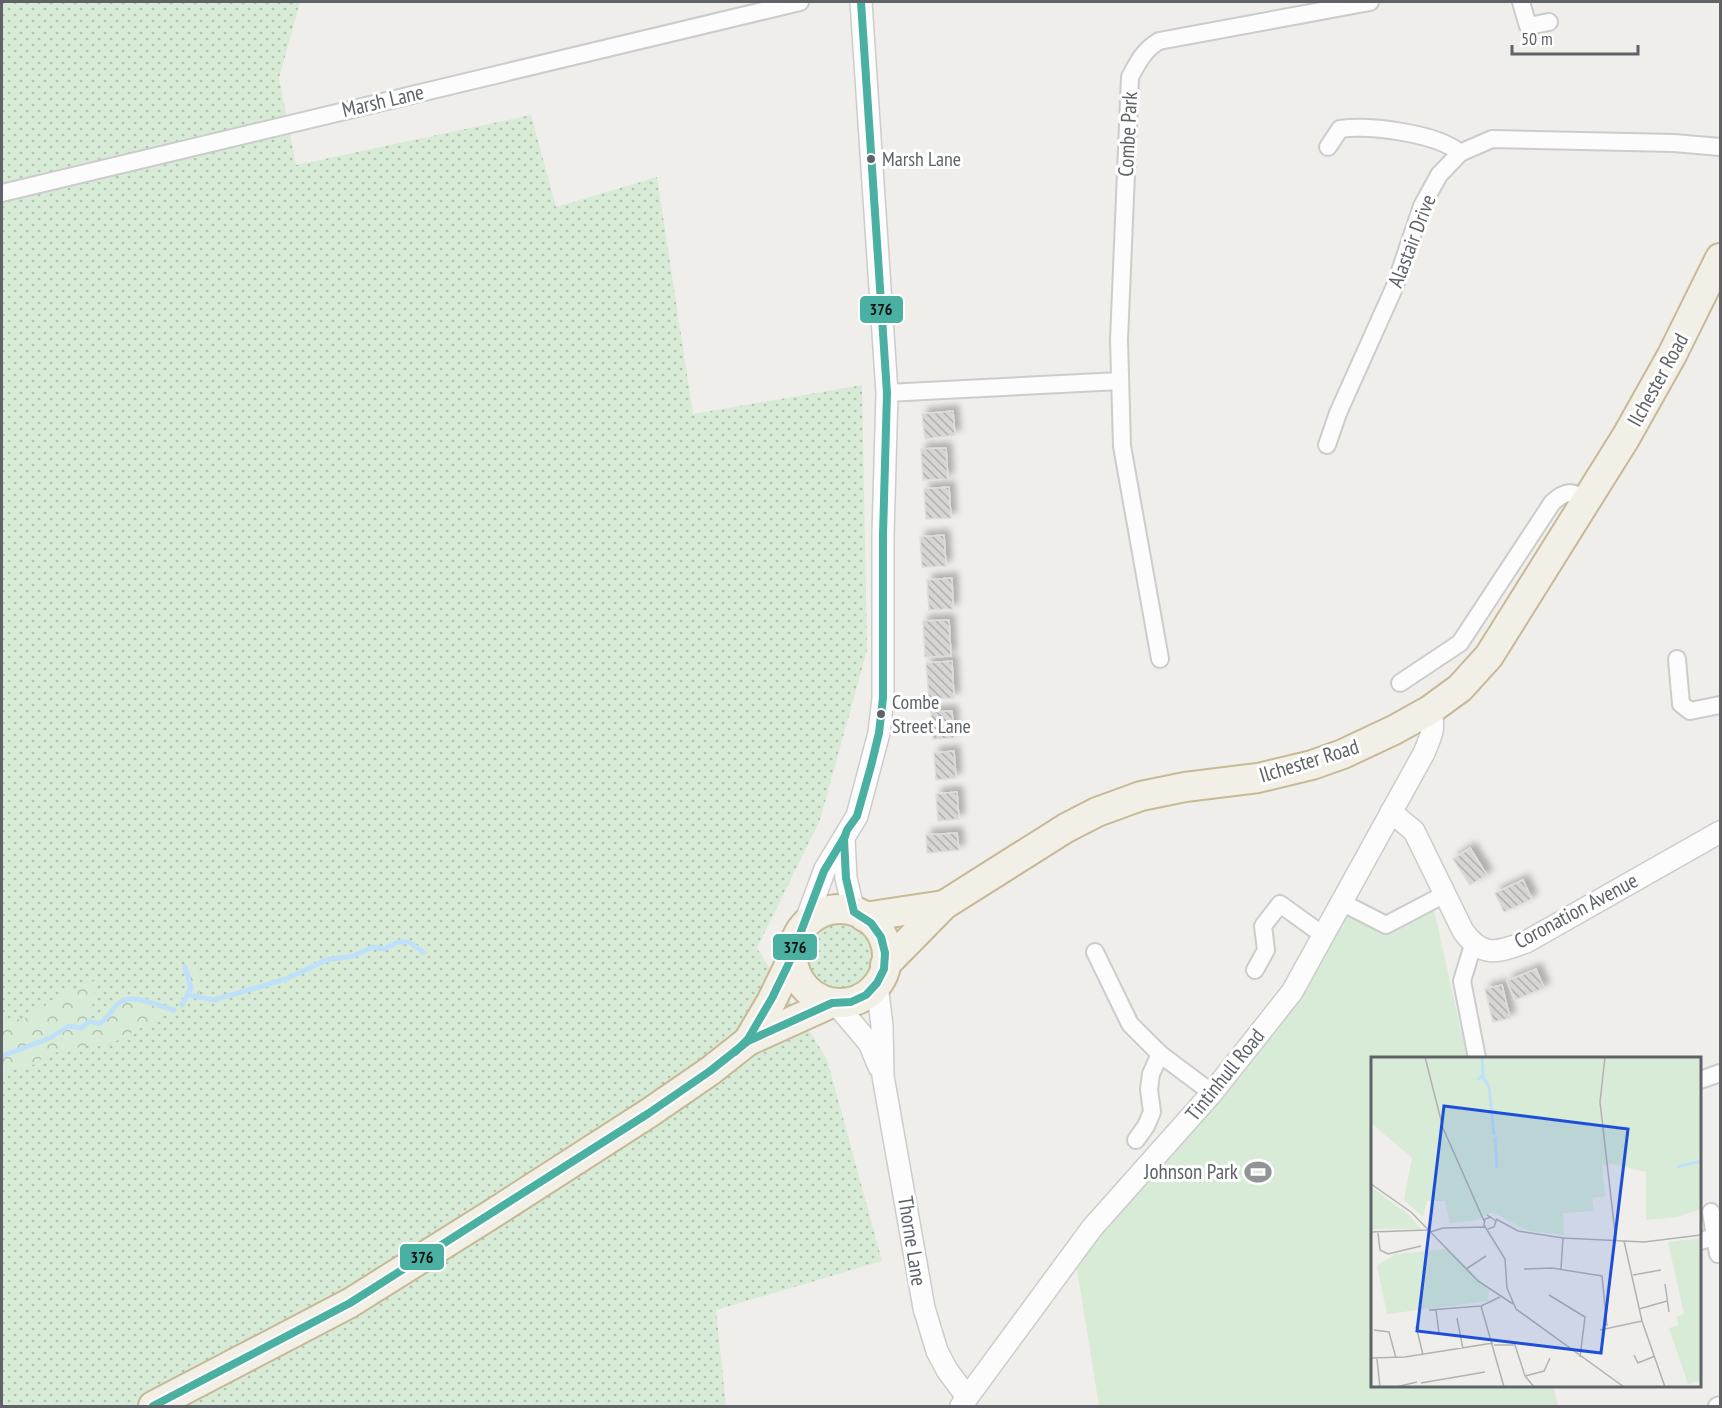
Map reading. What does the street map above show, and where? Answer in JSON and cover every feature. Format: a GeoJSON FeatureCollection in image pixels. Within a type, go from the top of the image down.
{"type":"FeatureCollection","features":[{"type":"Feature","properties":{"kind":"highway","name":"Ilchester Road"},"geometry":{"type":"LineString","coordinates":[[881,975],[944,905],[1066,828],[1117,803],[1157,792],[1258,778],[1303,767],[1371,742],[1430,710],[1467,681],[1489,656],[1589,499],[1653,392],[1720,258]]}},
{"type":"Feature","properties":{"kind":"highway","name":"Ilchester Road"},"geometry":{"type":"LineString","coordinates":[[859,915],[944,905]]}},
{"type":"Feature","properties":{"kind":"highway"},"geometry":{"type":"LineString","coordinates":[[153,1407],[369,1291],[649,1113],[748,1041],[834,1004],[862,998],[881,975],[884,941],[876,926],[859,915],[840,910],[815,915],[806,923],[797,939],[794,955],[771,1002],[748,1041]]}},
{"type":"Feature","properties":{"kind":"highway"},"geometry":{"type":"LineString","coordinates":[[794,955],[803,985],[819,999],[834,1004]]}},
{"type":"Feature","properties":{"kind":"street","name":"Marsh Lane"},"geometry":{"type":"LineString","coordinates":[[2,193],[800,2]]}},
{"type":"Feature","properties":{"kind":"street"},"geometry":{"type":"LineString","coordinates":[[806,923],[825,869],[856,816],[879,733],[883,698],[887,393],[861,2]]}},
{"type":"Feature","properties":{"kind":"street","name":"Combe Park"},"geometry":{"type":"LineString","coordinates":[[1160,659],[1122,447],[1119,340],[1130,77],[1138,60],[1149,47],[1159,41],[1370,2]]}},
{"type":"Feature","properties":{"kind":"street"},"geometry":{"type":"LineString","coordinates":[[1521,2],[1528,26],[1549,22]]}},
{"type":"Feature","properties":{"kind":"street"},"geometry":{"type":"LineString","coordinates":[[1328,147],[1340,129],[1361,127],[1402,132],[1452,146],[1460,153]]}},
{"type":"Feature","properties":{"kind":"street","name":"Alastair Drive"},"geometry":{"type":"LineString","coordinates":[[1327,445],[1338,413],[1395,286],[1422,206],[1439,175],[1460,153],[1492,139],[1674,143],[1720,147]]}},
{"type":"Feature","properties":{"kind":"street"},"geometry":{"type":"LineString","coordinates":[[887,393],[1120,381]]}},
{"type":"Feature","properties":{"kind":"street"},"geometry":{"type":"LineString","coordinates":[[1400,683],[1460,643],[1552,503],[1561,494],[1572,493],[1589,499]]}},
{"type":"Feature","properties":{"kind":"street"},"geometry":{"type":"LineString","coordinates":[[1677,659],[1681,704],[1690,711],[1720,705]]}},
{"type":"Feature","properties":{"kind":"street","name":"Tintinhull Road"},"geometry":{"type":"LineString","coordinates":[[964,1402],[1092,1228],[1212,1093],[1292,993],[1424,753],[1433,732],[1434,723],[1430,710]]}},
{"type":"Feature","properties":{"kind":"street"},"geometry":{"type":"LineString","coordinates":[[1391,812],[1414,831],[1463,932],[1473,945],[1462,981],[1477,1057]]}},
{"type":"Feature","properties":{"kind":"street","name":"Coronation Avenue"},"geometry":{"type":"LineString","coordinates":[[1473,945],[1489,951],[1506,949],[1526,942],[1720,832]]}},
{"type":"Feature","properties":{"kind":"street"},"geometry":{"type":"LineString","coordinates":[[844,839],[846,878],[859,915]]}},
{"type":"Feature","properties":{"kind":"street"},"geometry":{"type":"LineString","coordinates":[[1341,902],[1386,925],[1445,894]]}},
{"type":"Feature","properties":{"kind":"street"},"geometry":{"type":"LineString","coordinates":[[1255,970],[1266,950],[1263,926],[1280,904],[1323,935]]}},
{"type":"Feature","properties":{"kind":"street"},"geometry":{"type":"LineString","coordinates":[[1095,952],[1130,1024],[1160,1054],[1212,1093]]}},
{"type":"Feature","properties":{"kind":"street","name":"Thorne Lane"},"geometry":{"type":"LineString","coordinates":[[881,975],[883,1076],[924,1308],[937,1351],[964,1402]]}},
{"type":"Feature","properties":{"kind":"street","name":"Thorne Lane"},"geometry":{"type":"LineString","coordinates":[[834,1004],[868,1043],[883,1076]]}},
{"type":"Feature","properties":{"kind":"street"},"geometry":{"type":"LineString","coordinates":[[1136,1140],[1152,1112],[1149,1089],[1151,1074],[1160,1054]]}},
{"type":"Feature","properties":{"kind":"street"},"geometry":{"type":"LineString","coordinates":[[1701,1080],[1720,1073]]}},
{"type":"Feature","properties":{"kind":"street"},"geometry":{"type":"LineString","coordinates":[[1711,1212],[1707,1239],[1718,1254]]}},
{"type":"Feature","properties":{"kind":"green space"},"geometry":{"type":"Polygon","coordinates":[[[2,2],[300,2],[279,78],[296,165],[531,115],[556,207],[657,177],[693,414],[862,385],[867,650],[820,820],[757,948],[827,1059],[882,1261],[716,1310],[726,1406],[2,1406],[2,2]]]}},
{"type":"Feature","properties":{"kind":"green space","name":"Johnson Park"},"geometry":{"type":"Polygon","coordinates":[[[1432,901],[1467,1057],[1371,1057],[1371,1387],[1553,1387],[1558,1406],[1099,1406],[1074,1251],[1212,1093],[1341,902],[1386,925],[1432,901]]]}},
{"type":"Feature","properties":{"kind":"green space"},"geometry":{"type":"Polygon","coordinates":[[[839,920],[859,926],[869,936],[875,956],[869,976],[859,986],[839,992],[819,986],[809,976],[803,956],[809,936],[819,926],[839,920]]]}},
{"type":"Feature","properties":{"kind":"green space"},"geometry":{"type":"Polygon","coordinates":[[[193,965],[199,971],[201,988],[197,996],[189,995],[191,988],[185,967],[193,965]]]}},
{"type":"Feature","properties":{"kind":"green space"},"geometry":{"type":"Polygon","coordinates":[[[96,980],[90,1021],[99,1024],[119,1003],[132,999],[174,1010],[107,1046],[85,1046],[45,1055],[36,1064],[2,1073],[2,1019],[24,1019],[69,991],[96,980]]]}},
{"type":"Feature","properties":{"kind":"building"},"geometry":{"type":"Polygon","coordinates":[[[953,411],[955,435],[925,439],[922,414],[953,411]]]}},
{"type":"Feature","properties":{"kind":"building"},"geometry":{"type":"Polygon","coordinates":[[[946,448],[948,479],[923,480],[921,449],[946,448]]]}},
{"type":"Feature","properties":{"kind":"building"},"geometry":{"type":"Polygon","coordinates":[[[949,487],[951,518],[926,519],[924,489],[949,487]]]}},
{"type":"Feature","properties":{"kind":"building"},"geometry":{"type":"Polygon","coordinates":[[[944,535],[946,566],[922,567],[920,537],[944,535]]]}},
{"type":"Feature","properties":{"kind":"building"},"geometry":{"type":"Polygon","coordinates":[[[952,578],[953,609],[929,610],[927,580],[952,578]]]}},
{"type":"Feature","properties":{"kind":"building"},"geometry":{"type":"Polygon","coordinates":[[[949,620],[951,656],[925,657],[923,621],[949,620]]]}},
{"type":"Feature","properties":{"kind":"building"},"geometry":{"type":"Polygon","coordinates":[[[952,661],[954,698],[929,699],[926,663],[952,661]]]}},
{"type":"Feature","properties":{"kind":"building"},"geometry":{"type":"Polygon","coordinates":[[[952,711],[954,738],[933,739],[931,712],[952,711]]]}},
{"type":"Feature","properties":{"kind":"building"},"geometry":{"type":"Polygon","coordinates":[[[954,751],[956,778],[936,780],[934,753],[954,751]]]}},
{"type":"Feature","properties":{"kind":"building"},"geometry":{"type":"Polygon","coordinates":[[[957,792],[959,819],[938,821],[936,794],[957,792]]]}},
{"type":"Feature","properties":{"kind":"building"},"geometry":{"type":"Polygon","coordinates":[[[957,833],[959,850],[927,853],[926,835],[957,833]]]}},
{"type":"Feature","properties":{"kind":"building"},"geometry":{"type":"Polygon","coordinates":[[[1470,848],[1487,875],[1470,885],[1453,859],[1470,848]]]}},
{"type":"Feature","properties":{"kind":"building"},"geometry":{"type":"Polygon","coordinates":[[[1523,880],[1532,899],[1504,912],[1495,893],[1523,880]]]}},
{"type":"Feature","properties":{"kind":"building"},"geometry":{"type":"Polygon","coordinates":[[[1536,969],[1544,988],[1515,1000],[1507,981],[1536,969]]]}},
{"type":"Feature","properties":{"kind":"building"},"geometry":{"type":"Polygon","coordinates":[[[1502,985],[1510,1018],[1493,1022],[1485,989],[1502,985]]]}},
{"type":"Feature","properties":{"kind":"waterway"},"geometry":{"type":"LineString","coordinates":[[189,995],[214,1000],[286,979],[326,960],[353,956],[373,947],[384,949],[398,942],[409,942],[423,952]]}},
{"type":"Feature","properties":{"kind":"waterway"},"geometry":{"type":"LineString","coordinates":[[182,1005],[191,988],[185,967]]}},
{"type":"Feature","properties":{"kind":"waterway"},"geometry":{"type":"LineString","coordinates":[[2,1056],[50,1038],[69,1026],[81,1028],[90,1021],[99,1024],[116,1005],[125,1000],[146,1001],[174,1010]]}},
{"type":"Feature","properties":{"kind":"transit line","name":"376"},"geometry":{"type":"LineString","coordinates":[[153,1406],[350,1303],[649,1113],[710,1071],[748,1041],[832,1003],[851,1002],[866,995],[877,983],[884,969],[885,953],[881,937],[871,923],[854,912],[846,878],[844,839],[847,830],[857,816],[871,766],[879,733],[883,698],[883,535],[887,393],[861,2]]}},
{"type":"Feature","properties":{"kind":"transit line","name":"376"},"geometry":{"type":"LineString","coordinates":[[735,1052],[748,1039],[772,998],[789,963],[824,871],[845,836]]}},
{"type":"Feature","properties":{"kind":"place","name":"Marsh Lane"},"geometry":{"type":"Point","coordinates":[871,159]}},
{"type":"Feature","properties":{"kind":"place","name":"Combe Street Lane"},"geometry":{"type":"Point","coordinates":[881,714]}},
{"type":"Feature","properties":{"kind":"place","name":"Johnson Park"},"geometry":{"type":"Point","coordinates":[1258,1172]}}]}
